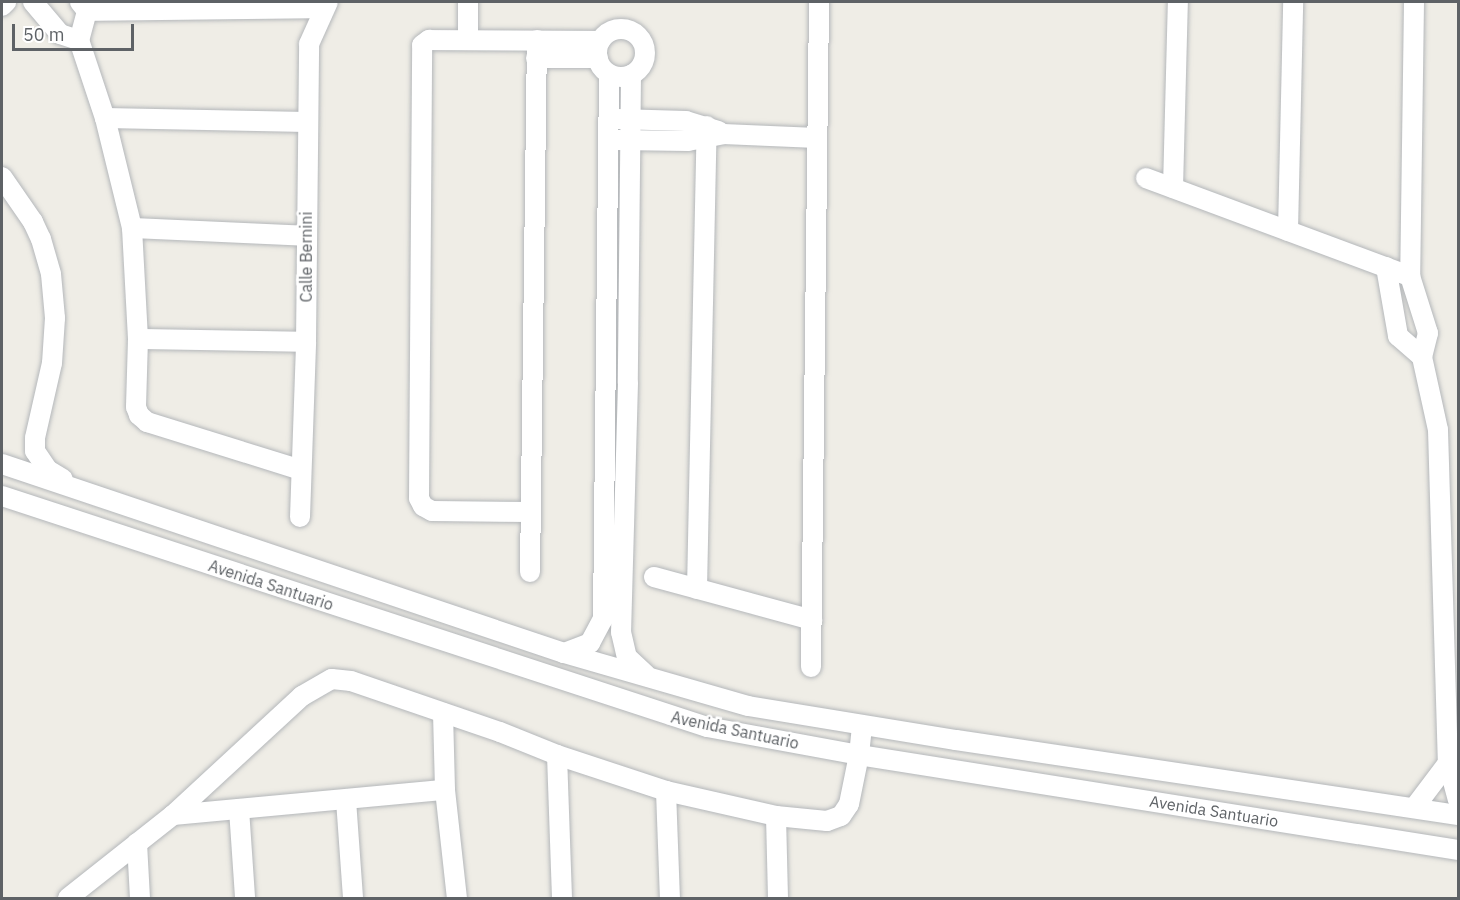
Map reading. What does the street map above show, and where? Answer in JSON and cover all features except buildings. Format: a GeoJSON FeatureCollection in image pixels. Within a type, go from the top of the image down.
{"type":"FeatureCollection","features":[{"type":"Feature","properties":{"kind":"street"},"geometry":{"type":"LineString","coordinates":[[2,6],[6,2]]}},
{"type":"Feature","properties":{"kind":"street"},"geometry":{"type":"LineString","coordinates":[[33,2],[60,34],[79,40]]}},
{"type":"Feature","properties":{"kind":"street"},"geometry":{"type":"LineString","coordinates":[[468,2],[468,40]]}},
{"type":"Feature","properties":{"kind":"street"},"geometry":{"type":"LineString","coordinates":[[811,667],[819,2]]}},
{"type":"Feature","properties":{"kind":"street"},"geometry":{"type":"LineString","coordinates":[[1173,188],[1178,2]]}},
{"type":"Feature","properties":{"kind":"street"},"geometry":{"type":"LineString","coordinates":[[1288,231],[1293,2]]}},
{"type":"Feature","properties":{"kind":"street"},"geometry":{"type":"LineString","coordinates":[[1414,2],[1410,276],[1428,333],[1422,357],[1438,430],[1448,764],[1458,800]]}},
{"type":"Feature","properties":{"kind":"street"},"geometry":{"type":"LineString","coordinates":[[301,470],[147,422],[139,415],[136,407],[138,339],[132,228],[105,118],[79,40],[84,6],[325,5]]}},
{"type":"Feature","properties":{"kind":"street","name":"Calle Bernini"},"geometry":{"type":"LineString","coordinates":[[300,517],[306,342],[309,44],[325,5]]}},
{"type":"Feature","properties":{"kind":"street"},"geometry":{"type":"LineString","coordinates":[[531,512],[432,511],[423,506],[419,498],[422,45],[429,40],[468,40],[602,58],[620,77],[631,75],[645,56],[644,47],[636,34],[628,30],[612,30],[602,58],[609,119],[603,619],[590,643],[564,653]]}},
{"type":"Feature","properties":{"kind":"street"},"geometry":{"type":"LineString","coordinates":[[530,572],[536,49]]}},
{"type":"Feature","properties":{"kind":"street"},"geometry":{"type":"LineString","coordinates":[[631,75],[628,383],[621,632],[627,657],[648,677]]}},
{"type":"Feature","properties":{"kind":"street"},"geometry":{"type":"LineString","coordinates":[[105,118],[307,122]]}},
{"type":"Feature","properties":{"kind":"street"},"geometry":{"type":"LineString","coordinates":[[609,119],[686,121],[712,133]]}},
{"type":"Feature","properties":{"kind":"street"},"geometry":{"type":"LineString","coordinates":[[608,140],[630,141],[712,133],[817,138]]}},
{"type":"Feature","properties":{"kind":"street"},"geometry":{"type":"LineString","coordinates":[[697,589],[712,133]]}},
{"type":"Feature","properties":{"kind":"street"},"geometry":{"type":"LineString","coordinates":[[2,177],[24,206],[41,239],[54,295],[52,363],[35,438],[35,451],[48,470],[87,493]]}},
{"type":"Feature","properties":{"kind":"street"},"geometry":{"type":"LineString","coordinates":[[1146,178],[1410,276]]}},
{"type":"Feature","properties":{"kind":"street"},"geometry":{"type":"LineString","coordinates":[[132,228],[306,236]]}},
{"type":"Feature","properties":{"kind":"street"},"geometry":{"type":"LineString","coordinates":[[1386,267],[1398,336],[1422,357]]}},
{"type":"Feature","properties":{"kind":"street"},"geometry":{"type":"LineString","coordinates":[[138,339],[306,342]]}},
{"type":"Feature","properties":{"kind":"street","name":"Avenida Santuario"},"geometry":{"type":"LineString","coordinates":[[2,464],[564,653],[748,706],[1458,815]]}},
{"type":"Feature","properties":{"kind":"street","name":"Avenida Santuario"},"geometry":{"type":"LineString","coordinates":[[2,496],[688,722],[859,755],[1458,850]]}},
{"type":"Feature","properties":{"kind":"street"},"geometry":{"type":"LineString","coordinates":[[654,577],[812,620]]}},
{"type":"Feature","properties":{"kind":"street"},"geometry":{"type":"LineString","coordinates":[[348,610],[356,584]]}},
{"type":"Feature","properties":{"kind":"street"},"geometry":{"type":"LineString","coordinates":[[68,898],[173,815],[302,696],[321,683],[332,679],[351,681],[557,755],[666,791],[776,816],[827,821],[841,816],[849,804],[859,755],[862,725]]}},
{"type":"Feature","properties":{"kind":"street"},"geometry":{"type":"LineString","coordinates":[[443,713],[445,790],[458,898]]}},
{"type":"Feature","properties":{"kind":"street"},"geometry":{"type":"LineString","coordinates":[[557,755],[562,898]]}},
{"type":"Feature","properties":{"kind":"street"},"geometry":{"type":"LineString","coordinates":[[1414,808],[1448,764]]}},
{"type":"Feature","properties":{"kind":"street"},"geometry":{"type":"LineString","coordinates":[[173,815],[445,790]]}},
{"type":"Feature","properties":{"kind":"street"},"geometry":{"type":"LineString","coordinates":[[1294,824],[1297,790]]}},
{"type":"Feature","properties":{"kind":"street"},"geometry":{"type":"LineString","coordinates":[[666,791],[670,898]]}},
{"type":"Feature","properties":{"kind":"street"},"geometry":{"type":"LineString","coordinates":[[346,800],[353,898]]}},
{"type":"Feature","properties":{"kind":"street"},"geometry":{"type":"LineString","coordinates":[[239,809],[245,898]]}},
{"type":"Feature","properties":{"kind":"street"},"geometry":{"type":"LineString","coordinates":[[776,816],[778,898]]}},
{"type":"Feature","properties":{"kind":"street"},"geometry":{"type":"LineString","coordinates":[[137,843],[140,898]]}}]}
